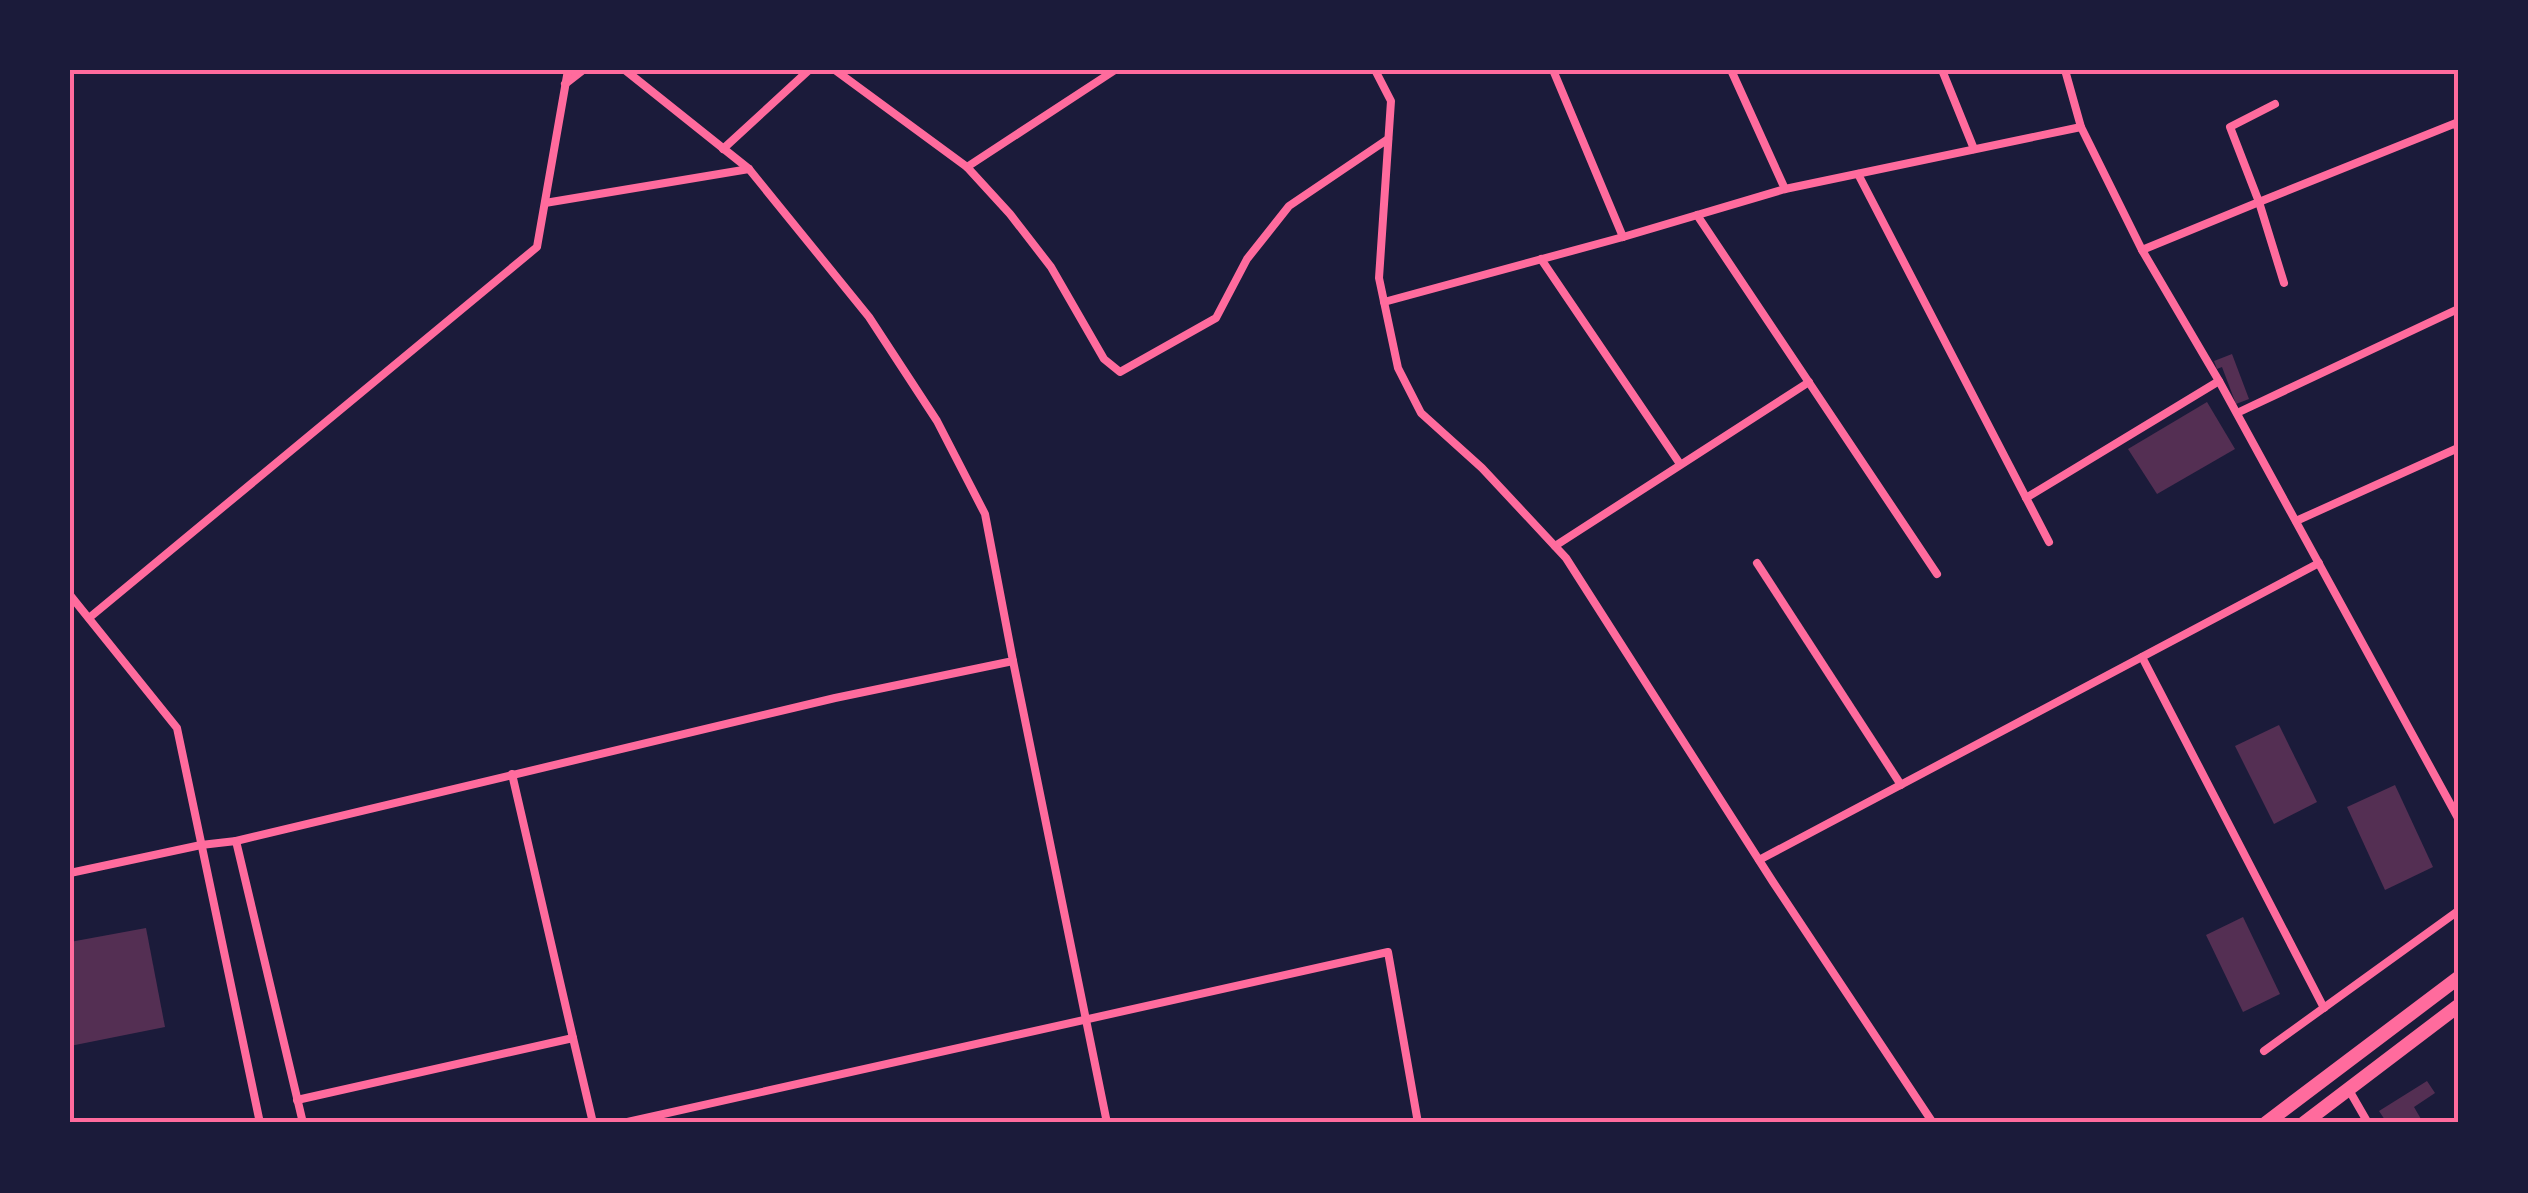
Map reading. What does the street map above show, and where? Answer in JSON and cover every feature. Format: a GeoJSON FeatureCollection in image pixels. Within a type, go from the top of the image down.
{"type":"FeatureCollection","features":[{"type":"Feature","properties":{"kind":"highway"},"geometry":{"type":"LineString","coordinates":[[2266,1123],[2458,978]]}},
{"type":"Feature","properties":{"kind":"highway"},"geometry":{"type":"LineString","coordinates":[[2304,1123],[2458,1006]]}},
{"type":"Feature","properties":{"kind":"street"},"geometry":{"type":"LineString","coordinates":[[89,618],[537,246],[568,70]]}},
{"type":"Feature","properties":{"kind":"street"},"geometry":{"type":"LineString","coordinates":[[565,84],[584,70]]}},
{"type":"Feature","properties":{"kind":"street"},"geometry":{"type":"LineString","coordinates":[[625,70],[749,168],[869,317],[937,421],[985,514],[1107,1123]]}},
{"type":"Feature","properties":{"kind":"street"},"geometry":{"type":"LineString","coordinates":[[723,148],[809,70]]}},
{"type":"Feature","properties":{"kind":"street"},"geometry":{"type":"LineString","coordinates":[[835,70],[966,168],[1010,214],[1050,267],[1104,359],[1120,372],[1216,318],[1246,258],[1289,206],[1388,139]]}},
{"type":"Feature","properties":{"kind":"street"},"geometry":{"type":"LineString","coordinates":[[966,168],[1116,70]]}},
{"type":"Feature","properties":{"kind":"street"},"geometry":{"type":"LineString","coordinates":[[1375,70],[1391,101],[1379,278],[1398,368],[1422,413],[1482,468],[1566,558],[1933,1123]]}},
{"type":"Feature","properties":{"kind":"street"},"geometry":{"type":"LineString","coordinates":[[1554,70],[1622,237]]}},
{"type":"Feature","properties":{"kind":"street"},"geometry":{"type":"LineString","coordinates":[[1731,70],[1785,189]]}},
{"type":"Feature","properties":{"kind":"street"},"geometry":{"type":"LineString","coordinates":[[1942,70],[1974,150]]}},
{"type":"Feature","properties":{"kind":"street"},"geometry":{"type":"LineString","coordinates":[[2066,70],[2081,127],[2142,250],[2220,381],[2458,818]]}},
{"type":"Feature","properties":{"kind":"street"},"geometry":{"type":"LineString","coordinates":[[2275,104],[2230,127],[2284,282]]}},
{"type":"Feature","properties":{"kind":"street"},"geometry":{"type":"LineString","coordinates":[[2142,250],[2456,123],[2458,129]]}},
{"type":"Feature","properties":{"kind":"street"},"geometry":{"type":"LineString","coordinates":[[1384,302],[1785,189],[2081,127]]}},
{"type":"Feature","properties":{"kind":"street"},"geometry":{"type":"LineString","coordinates":[[545,202],[749,168]]}},
{"type":"Feature","properties":{"kind":"street"},"geometry":{"type":"LineString","coordinates":[[1858,174],[2049,542]]}},
{"type":"Feature","properties":{"kind":"street"},"geometry":{"type":"LineString","coordinates":[[1697,215],[1937,574]]}},
{"type":"Feature","properties":{"kind":"street"},"geometry":{"type":"LineString","coordinates":[[1541,260],[1680,464]]}},
{"type":"Feature","properties":{"kind":"street"},"geometry":{"type":"LineString","coordinates":[[2237,413],[2458,309]]}},
{"type":"Feature","properties":{"kind":"street"},"geometry":{"type":"LineString","coordinates":[[2026,498],[2220,381]]}},
{"type":"Feature","properties":{"kind":"street"},"geometry":{"type":"LineString","coordinates":[[1554,546],[1809,382]]}},
{"type":"Feature","properties":{"kind":"street"},"geometry":{"type":"LineString","coordinates":[[2296,521],[2458,448]]}},
{"type":"Feature","properties":{"kind":"street"},"geometry":{"type":"LineString","coordinates":[[1757,563],[1901,785]]}},
{"type":"Feature","properties":{"kind":"street"},"geometry":{"type":"LineString","coordinates":[[1759,860],[2319,563]]}},
{"type":"Feature","properties":{"kind":"street"},"geometry":{"type":"LineString","coordinates":[[70,595],[178,728],[260,1123]]}},
{"type":"Feature","properties":{"kind":"street"},"geometry":{"type":"LineString","coordinates":[[2142,657],[2324,1008]]}},
{"type":"Feature","properties":{"kind":"street"},"geometry":{"type":"LineString","coordinates":[[70,873],[236,841],[835,698],[1012,661]]}},
{"type":"Feature","properties":{"kind":"street"},"geometry":{"type":"LineString","coordinates":[[512,774],[594,1123]]}},
{"type":"Feature","properties":{"kind":"street"},"geometry":{"type":"LineString","coordinates":[[236,841],[302,1123]]}},
{"type":"Feature","properties":{"kind":"street"},"geometry":{"type":"LineString","coordinates":[[2264,1050],[2458,912]]}},
{"type":"Feature","properties":{"kind":"street"},"geometry":{"type":"LineString","coordinates":[[623,1123],[1388,952],[1418,1123]]}},
{"type":"Feature","properties":{"kind":"street"},"geometry":{"type":"LineString","coordinates":[[297,1100],[573,1038]]}},
{"type":"Feature","properties":{"kind":"street"},"geometry":{"type":"LineString","coordinates":[[2349,1090],[2368,1123]]}},
{"type":"Feature","properties":{"kind":"building"},"geometry":{"type":"Polygon","coordinates":[[[2232,354],[2249,399],[2236,404],[2222,367],[2217,369],[2214,361],[2232,354]]]}},
{"type":"Feature","properties":{"kind":"building"},"geometry":{"type":"Polygon","coordinates":[[[2207,402],[2235,449],[2157,494],[2128,449],[2207,402]]]}},
{"type":"Feature","properties":{"kind":"building"},"geometry":{"type":"Polygon","coordinates":[[[2279,725],[2317,802],[2274,824],[2235,746],[2279,725]]]}},
{"type":"Feature","properties":{"kind":"building"},"geometry":{"type":"Polygon","coordinates":[[[2395,785],[2433,867],[2385,890],[2347,807],[2395,785]]]}},
{"type":"Feature","properties":{"kind":"building"},"geometry":{"type":"Polygon","coordinates":[[[2243,917],[2280,994],[2243,1012],[2206,935],[2243,917]]]}},
{"type":"Feature","properties":{"kind":"building"},"geometry":{"type":"Polygon","coordinates":[[[146,928],[165,1027],[70,1046],[70,942],[146,928]]]}},
{"type":"Feature","properties":{"kind":"building"},"geometry":{"type":"Polygon","coordinates":[[[2427,1081],[2435,1093],[2414,1107],[2421,1119],[2416,1123],[2387,1123],[2379,1111],[2427,1081]]]}}]}
